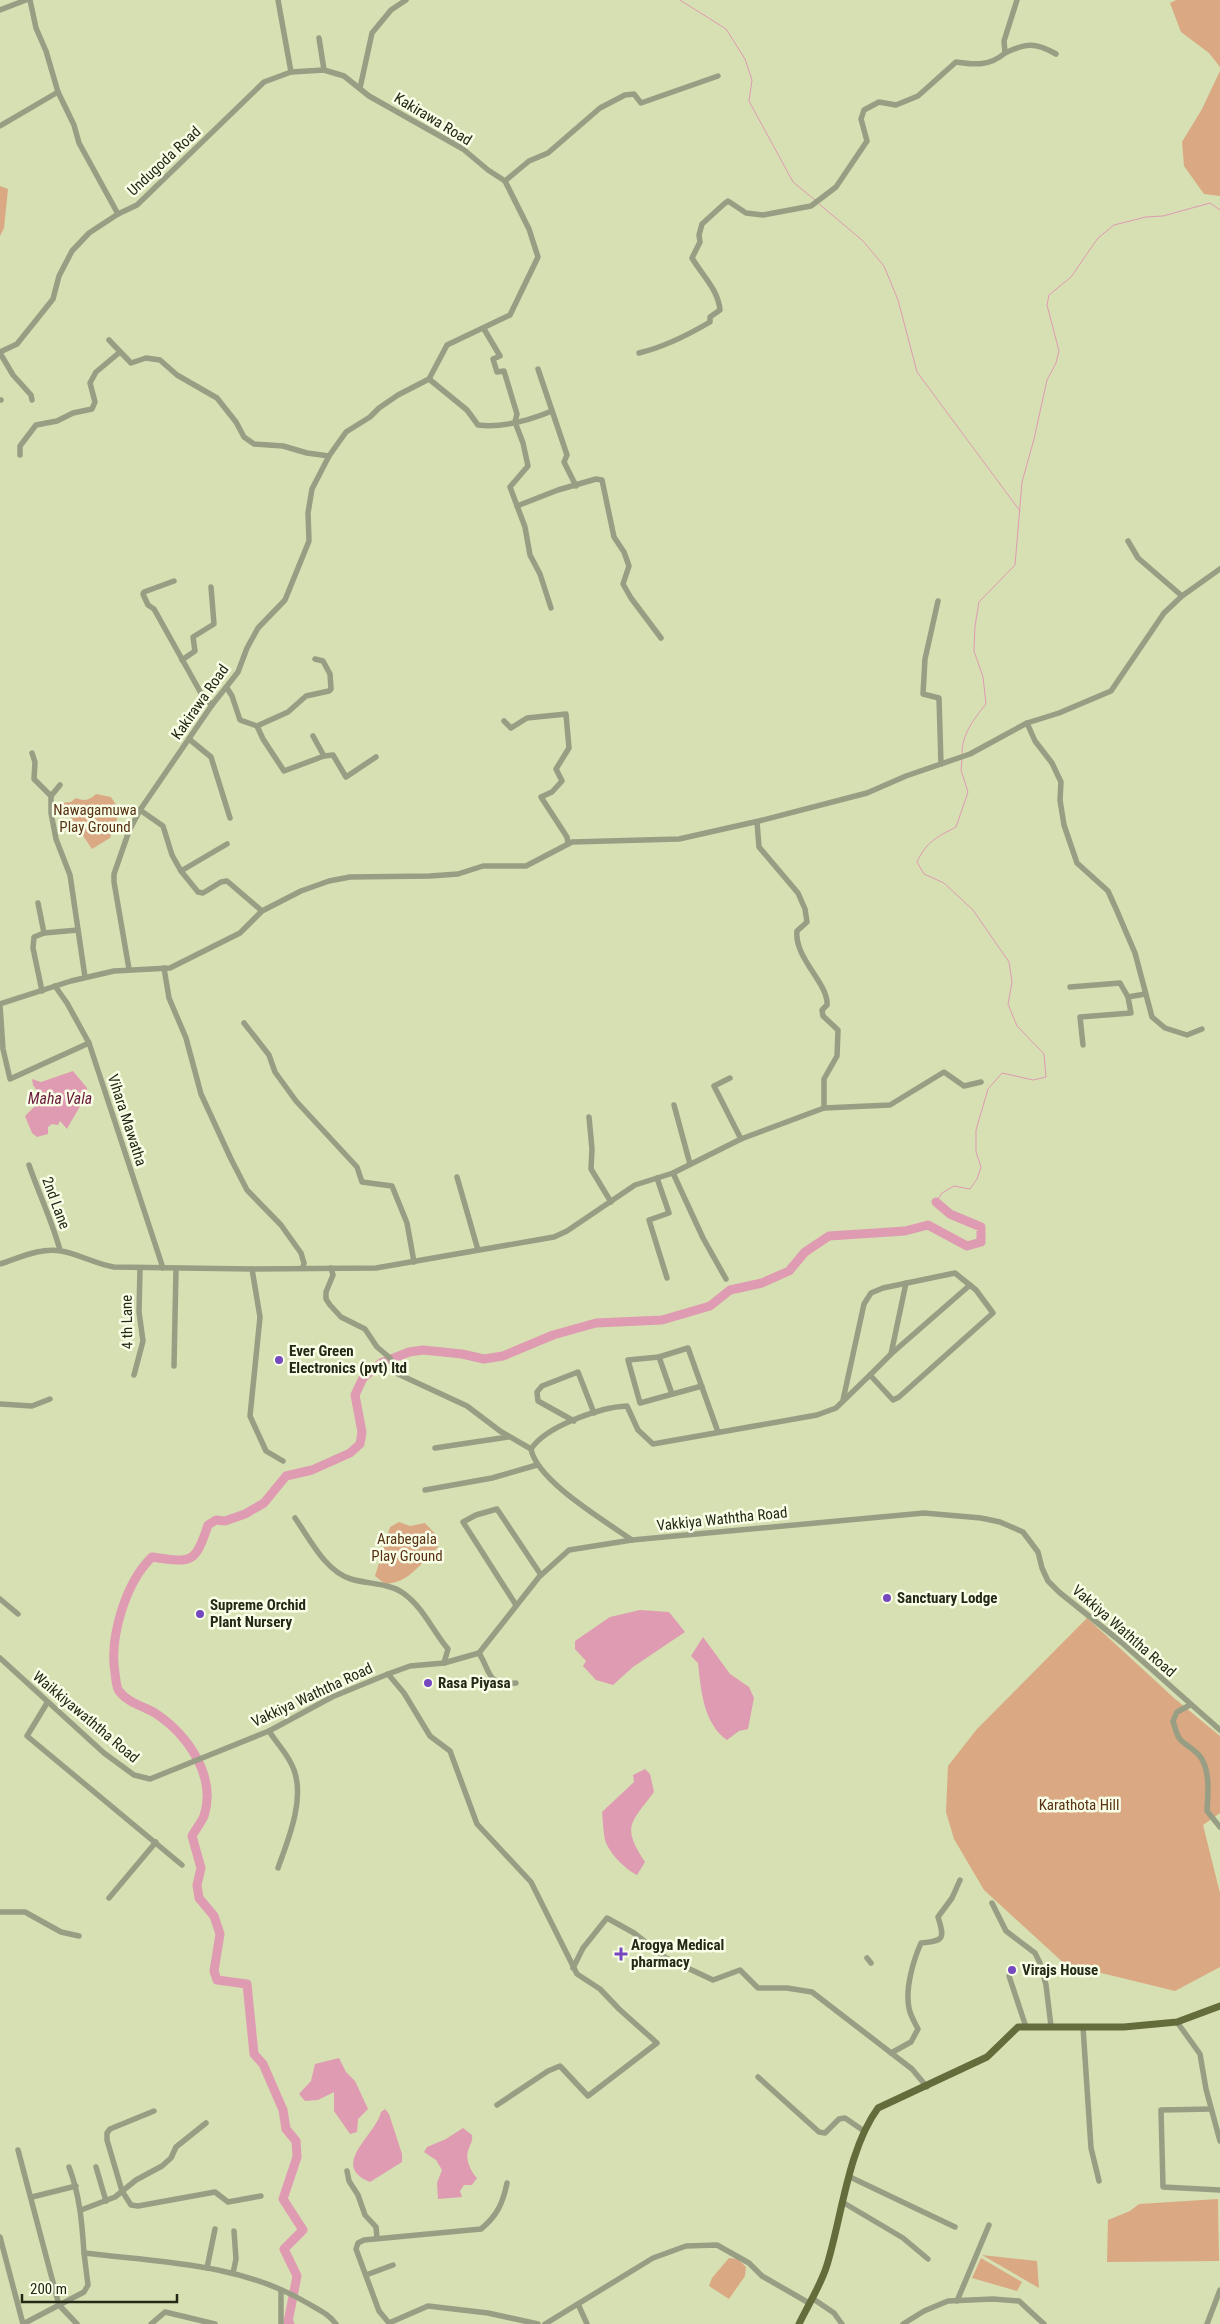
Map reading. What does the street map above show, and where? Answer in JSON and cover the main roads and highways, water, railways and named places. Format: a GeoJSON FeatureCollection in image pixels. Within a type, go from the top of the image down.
{"type":"FeatureCollection","features":[{"type":"Feature","properties":{"kind":"main road"},"geometry":{"type":"LineString","coordinates":[[799,2324],[827,2267],[864,2131],[878,2108],[987,2057],[1018,2027],[1124,2027],[1177,2022],[1220,2006]]}},
{"type":"Feature","properties":{"kind":"water","name":"Maha Vala"},"geometry":{"type":"Polygon","coordinates":[[[73,1071],[87,1088],[79,1108],[67,1129],[60,1121],[58,1125],[52,1124],[48,1127],[48,1134],[37,1137],[32,1133],[25,1116],[36,1105],[40,1095],[33,1085],[32,1079],[41,1082],[73,1071]]]}},
{"type":"Feature","properties":{"kind":"water"},"geometry":{"type":"Polygon","coordinates":[[[640,1610],[669,1612],[685,1632],[633,1667],[613,1685],[596,1680],[583,1666],[586,1661],[575,1649],[575,1641],[610,1617],[640,1610]]]}},
{"type":"Feature","properties":{"kind":"water"},"geometry":{"type":"Polygon","coordinates":[[[703,1637],[730,1674],[749,1687],[754,1698],[748,1729],[739,1731],[727,1740],[719,1733],[708,1715],[702,1695],[698,1663],[691,1656],[703,1637]]]}},
{"type":"Feature","properties":{"kind":"water"},"geometry":{"type":"Polygon","coordinates":[[[645,1769],[650,1774],[654,1792],[632,1825],[633,1840],[645,1862],[637,1875],[618,1860],[607,1845],[604,1837],[602,1812],[634,1782],[633,1775],[645,1769]]]}},
{"type":"Feature","properties":{"kind":"water"},"geometry":{"type":"Polygon","coordinates":[[[339,2058],[346,2072],[355,2081],[368,2109],[358,2119],[357,2132],[350,2134],[334,2111],[334,2092],[318,2100],[305,2101],[299,2094],[311,2081],[315,2064],[339,2058]]]}},
{"type":"Feature","properties":{"kind":"water"},"geometry":{"type":"Polygon","coordinates":[[[385,2109],[389,2114],[402,2154],[402,2162],[370,2182],[358,2175],[354,2167],[354,2158],[381,2112],[385,2109]]]}},
{"type":"Feature","properties":{"kind":"water"},"geometry":{"type":"Polygon","coordinates":[[[463,2128],[472,2135],[467,2158],[477,2178],[472,2185],[464,2185],[460,2191],[462,2197],[438,2199],[437,2183],[442,2170],[436,2160],[424,2152],[427,2147],[446,2139],[463,2128]]]}},
{"type":"Feature","properties":{"kind":"waterway"},"geometry":{"type":"LineString","coordinates":[[680,0],[726,29],[745,59],[752,80],[749,101],[793,182],[815,200]]}},
{"type":"Feature","properties":{"kind":"waterway"},"geometry":{"type":"LineString","coordinates":[[818,203],[863,241],[884,266],[898,300],[917,372],[1020,511]]}},
{"type":"Feature","properties":{"kind":"waterway"},"geometry":{"type":"LineString","coordinates":[[962,753],[966,733],[986,704],[983,677],[974,651],[975,626],[979,602],[1015,565],[1022,482],[1047,380],[1056,363],[1059,351],[1047,305],[1049,295],[1071,277],[1098,238],[1114,225],[1146,217],[1163,216],[1210,203],[1220,210]]}},
{"type":"Feature","properties":{"kind":"waterway"},"geometry":{"type":"LineString","coordinates":[[936,1202],[942,1193],[954,1186],[970,1189],[977,1179],[981,1167],[976,1152],[976,1130],[988,1089],[1002,1073],[1033,1080],[1046,1077],[1044,1054],[1017,1026],[1008,1004],[1012,982],[1009,962],[973,910],[944,883],[924,874],[917,862],[928,845],[956,827],[968,792],[961,770],[962,760]]}},
{"type":"Feature","properties":{"kind":"waterway"},"geometry":{"type":"LineString","coordinates":[[290,2324],[288,2322],[297,2276],[284,2249],[303,2230],[283,2199],[297,2157],[296,2141],[286,2129],[283,2110],[263,2064],[254,2054],[247,1984],[217,1980],[214,1971],[220,1934],[214,1916],[199,1898],[197,1885],[201,1868],[192,1836],[204,1816],[207,1801],[203,1771],[188,1744],[178,1732],[155,1713],[127,1699],[117,1687],[114,1659],[117,1627],[127,1595],[134,1581],[152,1557],[176,1560],[190,1558],[195,1554],[204,1538],[208,1525],[216,1520],[225,1521],[245,1514],[264,1503],[286,1476],[312,1470],[350,1453],[360,1444],[362,1432],[355,1395],[363,1378],[381,1363],[409,1352],[423,1350],[462,1354],[484,1359],[503,1356],[553,1335],[596,1323],[662,1320],[710,1306],[730,1290],[762,1283],[789,1271],[805,1252],[829,1236],[905,1231],[928,1225],[967,1246],[981,1242],[981,1227],[950,1214],[936,1202]]}},
{"type":"Feature","properties":{"kind":"place","name":"Ever Green Electronics (pvt) ltd"},"geometry":{"type":"Point","coordinates":[279,1360]}},
{"type":"Feature","properties":{"kind":"place","name":"Sanctuary Lodge"},"geometry":{"type":"Point","coordinates":[887,1598]}},
{"type":"Feature","properties":{"kind":"place","name":"Supreme Orchid Plant Nursery"},"geometry":{"type":"Point","coordinates":[200,1614]}},
{"type":"Feature","properties":{"kind":"place","name":"Rasa Piyasa"},"geometry":{"type":"Point","coordinates":[428,1683]}},
{"type":"Feature","properties":{"kind":"place","name":"Arogya Medical pharmacy"},"geometry":{"type":"Point","coordinates":[621,1954]}},
{"type":"Feature","properties":{"kind":"place","name":"Virajs House"},"geometry":{"type":"Point","coordinates":[1012,1970]}},
{"type":"Feature","properties":{"kind":"park label","name":"Nawagamuwa Play Ground"},"geometry":{"type":"Point","coordinates":[95,818]}},
{"type":"Feature","properties":{"kind":"park label","name":"Arabegala Play Ground"},"geometry":{"type":"Point","coordinates":[407,1548]}},
{"type":"Feature","properties":{"kind":"park label","name":"Karathota Hill"},"geometry":{"type":"Point","coordinates":[1079,1805]}}]}
